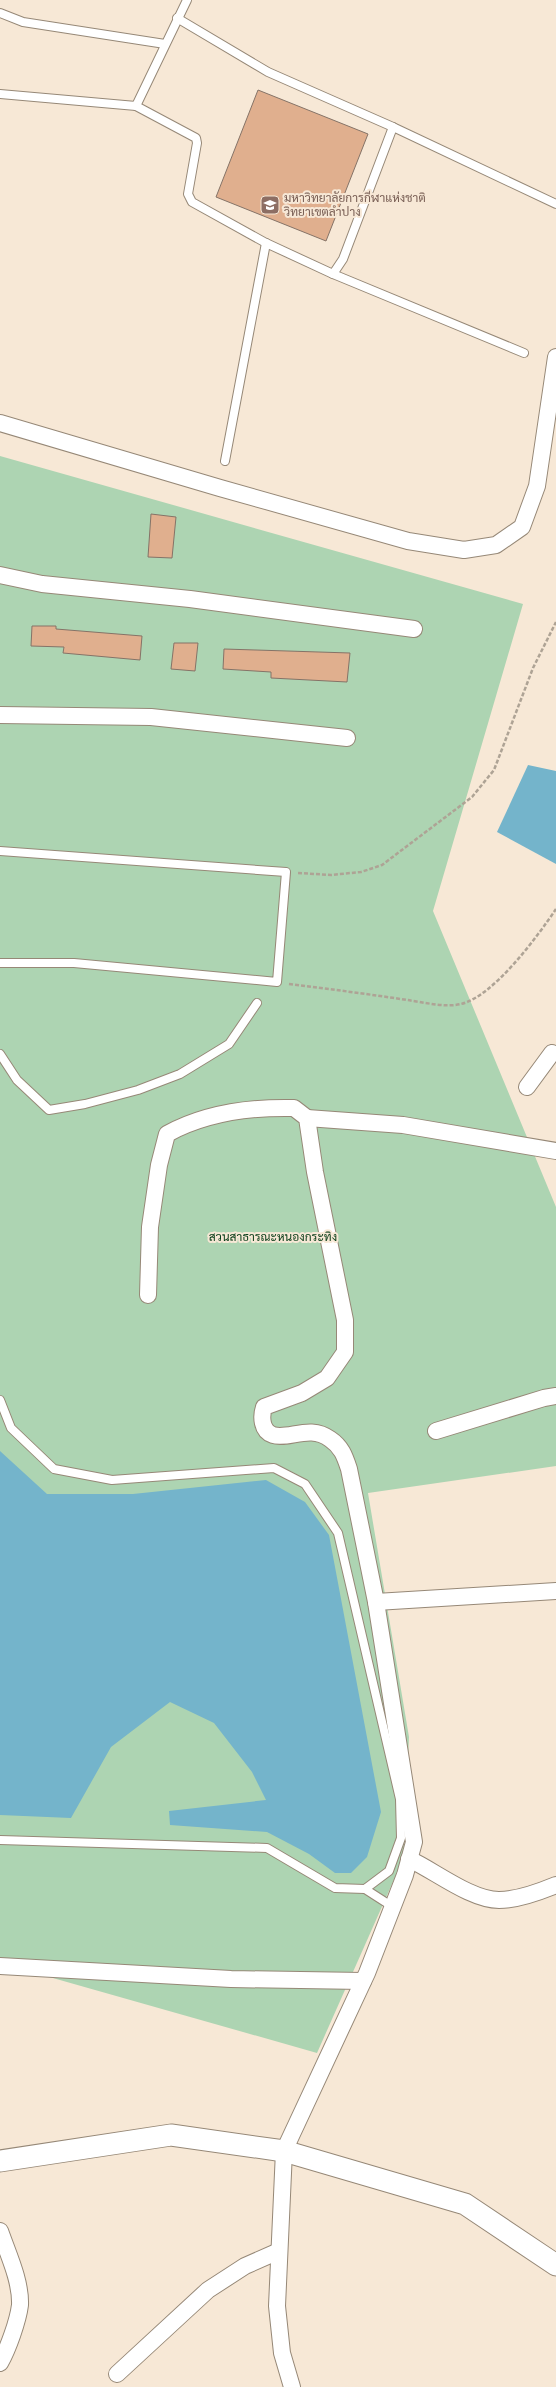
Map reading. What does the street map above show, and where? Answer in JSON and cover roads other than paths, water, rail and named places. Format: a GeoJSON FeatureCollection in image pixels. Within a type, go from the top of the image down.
{"type":"FeatureCollection","features":[{"type":"Feature","properties":{"kind":"street"},"geometry":{"type":"LineString","coordinates":[[0,423],[220,488],[408,541],[464,550],[496,545],[522,527],[537,486],[556,357]]}},
{"type":"Feature","properties":{"kind":"street"},"geometry":{"type":"LineString","coordinates":[[0,575],[42,584],[190,599],[414,629]]}},
{"type":"Feature","properties":{"kind":"street"},"geometry":{"type":"LineString","coordinates":[[0,715],[151,717],[347,738]]}},
{"type":"Feature","properties":{"kind":"street"},"geometry":{"type":"LineString","coordinates":[[527,1087],[555,1052]]}},
{"type":"Feature","properties":{"kind":"street"},"geometry":{"type":"LineString","coordinates":[[148,1294],[150,1227],[159,1165],[167,1134],[184,1125],[216,1115],[294,1108],[307,1118],[403,1125],[556,1151]]}},
{"type":"Feature","properties":{"kind":"street"},"geometry":{"type":"LineString","coordinates":[[292,2387],[282,2353],[277,2306],[284,2151],[363,1981],[393,1907],[414,1842],[376,1602],[349,1469],[343,1450],[330,1438],[312,1432],[274,1435],[265,1430],[261,1416],[264,1406],[302,1393],[327,1378],[346,1352],[345,1320],[315,1172],[307,1118]]}},
{"type":"Feature","properties":{"kind":"street"},"geometry":{"type":"LineString","coordinates":[[436,1431],[544,1398],[556,1396]]}},
{"type":"Feature","properties":{"kind":"street"},"geometry":{"type":"LineString","coordinates":[[376,1602],[556,1591]]}},
{"type":"Feature","properties":{"kind":"street"},"geometry":{"type":"LineString","coordinates":[[409,1859],[473,1894],[499,1900],[536,1893],[556,1885]]}},
{"type":"Feature","properties":{"kind":"street"},"geometry":{"type":"LineString","coordinates":[[0,1966],[231,1979],[363,1981]]}},
{"type":"Feature","properties":{"kind":"street"},"geometry":{"type":"LineString","coordinates":[[0,2161],[171,2135],[284,2151],[465,2204],[556,2266]]}},
{"type":"Feature","properties":{"kind":"street"},"geometry":{"type":"LineString","coordinates":[[0,2231],[16,2278],[20,2305],[6,2352],[0,2363]]}},
{"type":"Feature","properties":{"kind":"street"},"geometry":{"type":"LineString","coordinates":[[117,2374],[208,2290],[244,2266],[279,2251]]}},
{"type":"Feature","properties":{"kind":"lane"},"geometry":{"type":"LineString","coordinates":[[136,106],[177,18],[187,0]]}},
{"type":"Feature","properties":{"kind":"lane"},"geometry":{"type":"LineString","coordinates":[[0,13],[22,22],[165,44]]}},
{"type":"Feature","properties":{"kind":"lane"},"geometry":{"type":"LineString","coordinates":[[177,18],[268,72],[393,127],[556,204]]}},
{"type":"Feature","properties":{"kind":"lane"},"geometry":{"type":"LineString","coordinates":[[0,94],[136,106],[196,138],[197,143],[188,194],[192,202],[266,243],[333,274],[524,353]]}},
{"type":"Feature","properties":{"kind":"lane"},"geometry":{"type":"LineString","coordinates":[[333,274],[343,259],[393,127]]}},
{"type":"Feature","properties":{"kind":"lane"},"geometry":{"type":"LineString","coordinates":[[225,461],[266,243]]}},
{"type":"Feature","properties":{"kind":"lane"},"geometry":{"type":"LineString","coordinates":[[0,851],[286,872],[277,982],[74,963],[0,962]]}},
{"type":"Feature","properties":{"kind":"lane"},"geometry":{"type":"LineString","coordinates":[[0,1054],[17,1080],[49,1110],[85,1104],[138,1090],[180,1074],[229,1044],[257,1003]]}},
{"type":"Feature","properties":{"kind":"lane"},"geometry":{"type":"LineString","coordinates":[[0,1400],[11,1428],[54,1469],[112,1480],[274,1468],[305,1484],[338,1532],[400,1799],[401,1838],[389,1870],[365,1889]]}},
{"type":"Feature","properties":{"kind":"lane"},"geometry":{"type":"LineString","coordinates":[[0,1840],[267,1848],[335,1888],[365,1889],[393,1907]]}},
{"type":"Feature","properties":{"kind":"water"},"geometry":{"type":"Polygon","coordinates":[[[528,765],[556,771],[556,864],[497,832],[528,765]]]}},
{"type":"Feature","properties":{"kind":"water"},"geometry":{"type":"Polygon","coordinates":[[[0,1451],[47,1494],[133,1494],[266,1480],[305,1502],[329,1535],[381,1812],[367,1857],[351,1873],[335,1873],[309,1854],[267,1832],[170,1825],[169,1811],[266,1800],[252,1772],[214,1723],[170,1702],[111,1747],[71,1818],[0,1815],[0,1451]]]}},
{"type":"Feature","properties":{"kind":"place","name":"มหาวิทยาลัยการกีฬาแห่งชาติ วิทยาเขตลำปาง"},"geometry":{"type":"Point","coordinates":[270,205]}},
{"type":"Feature","properties":{"kind":"park label","name":"สวนสาธารณะหนองกระทิง"},"geometry":{"type":"Point","coordinates":[273,1237]}}]}
